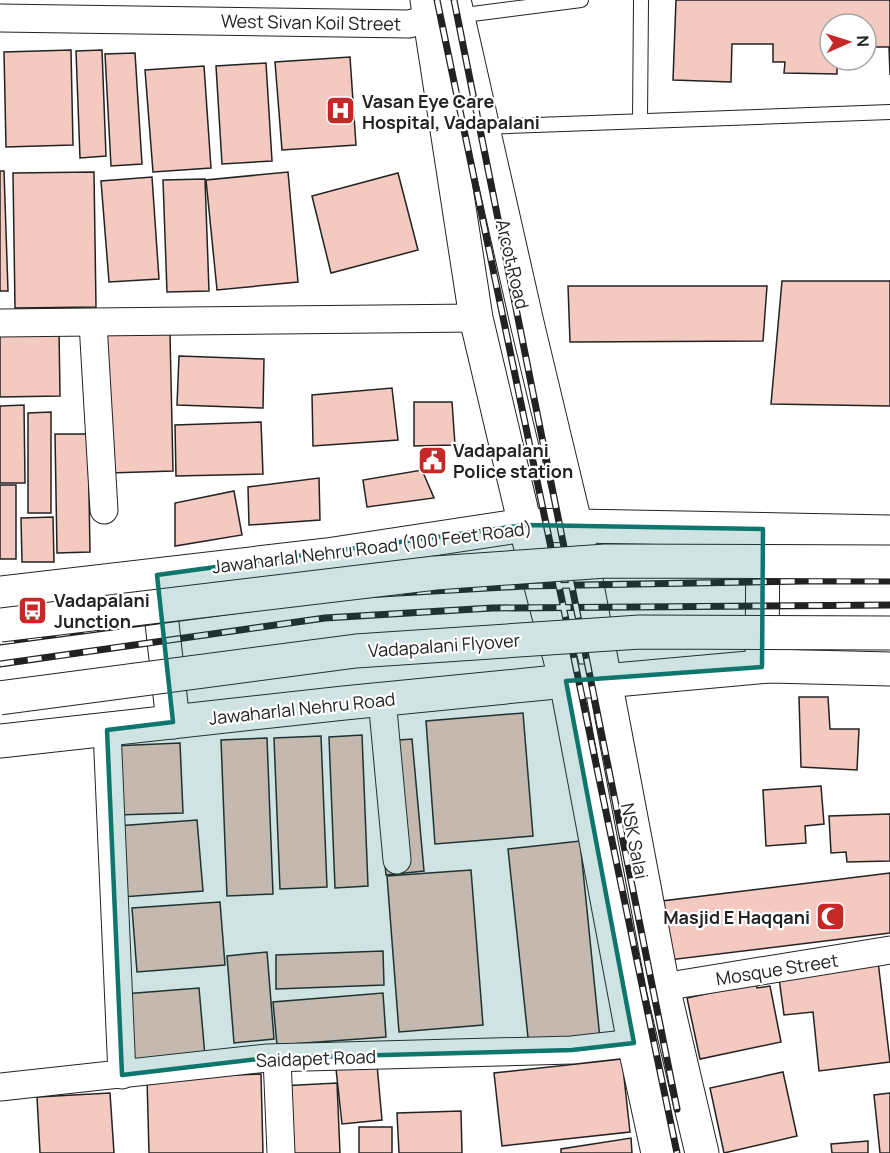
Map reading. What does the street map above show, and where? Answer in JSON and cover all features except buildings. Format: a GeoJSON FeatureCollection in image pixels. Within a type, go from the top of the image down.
{"type":"FeatureCollection","features":[{"type":"Feature","properties":{"kind":"main road","name":"Arcot Road"},"geometry":{"type":"LineString","coordinates":[[442,9],[482,127],[576,527]]}},
{"type":"Feature","properties":{"kind":"main road"},"geometry":{"type":"LineString","coordinates":[[442,9],[447,131],[476,318],[525,525],[566,681],[634,1043],[658,1153]]}},
{"type":"Feature","properties":{"kind":"main road","name":"Jawaharlal Nehru Road (100 Feet Road)"},"geometry":{"type":"LineString","coordinates":[[0,593],[327,555],[525,525],[884,529]]}},
{"type":"Feature","properties":{"kind":"main road","name":"NSK Salai"},"geometry":{"type":"LineString","coordinates":[[576,527],[663,987],[702,1153]]}},
{"type":"Feature","properties":{"kind":"main road"},"geometry":{"type":"LineString","coordinates":[[762,667],[763,529]]}},
{"type":"Feature","properties":{"kind":"main road"},"geometry":{"type":"LineString","coordinates":[[0,626],[435,573],[606,561],[890,562]]}},
{"type":"Feature","properties":{"kind":"main road"},"geometry":{"type":"LineString","coordinates":[[157,575],[173,722]]}},
{"type":"Feature","properties":{"kind":"main road","name":"Vadapalani Flyover"},"geometry":{"type":"LineString","coordinates":[[0,698],[356,651],[640,632],[890,633]]}},
{"type":"Feature","properties":{"kind":"main road"},"geometry":{"type":"LineString","coordinates":[[604,681],[762,667],[890,669]]}},
{"type":"Feature","properties":{"kind":"main road","name":"Jawaharlal Nehru Road"},"geometry":{"type":"LineString","coordinates":[[0,741],[382,699],[566,681],[604,681]]}},
{"type":"Feature","properties":{"kind":"street","name":"West Sivan Koil Street"},"geometry":{"type":"LineString","coordinates":[[0,18],[410,24],[442,9]]}},
{"type":"Feature","properties":{"kind":"street"},"geometry":{"type":"LineString","coordinates":[[0,322],[476,318]]}},
{"type":"Feature","properties":{"kind":"street"},"geometry":{"type":"LineString","coordinates":[[93,323],[104,510]]}},
{"type":"Feature","properties":{"kind":"street"},"geometry":{"type":"LineString","coordinates":[[382,699],[397,860]]}},
{"type":"Feature","properties":{"kind":"street"},"geometry":{"type":"LineString","coordinates":[[107,730],[122,1075]]}},
{"type":"Feature","properties":{"kind":"street","name":"Mosque Street"},"geometry":{"type":"LineString","coordinates":[[663,987],[890,950]]}},
{"type":"Feature","properties":{"kind":"street","name":"Saidapet Road"},"geometry":{"type":"LineString","coordinates":[[0,1087],[277,1058],[572,1050],[634,1043]]}},
{"type":"Feature","properties":{"kind":"street"},"geometry":{"type":"LineString","coordinates":[[277,1058],[281,1153]]}},
{"type":"Feature","properties":{"kind":"lane"},"geometry":{"type":"LineString","coordinates":[[442,9],[581,0]]}},
{"type":"Feature","properties":{"kind":"lane"},"geometry":{"type":"LineString","coordinates":[[640,121],[641,0]]}},
{"type":"Feature","properties":{"kind":"lane"},"geometry":{"type":"LineString","coordinates":[[447,131],[482,127],[890,112]]}},
{"type":"Feature","properties":{"kind":"highlighted area"},"geometry":{"type":"Polygon","coordinates":[[[525,525],[763,529],[762,667],[566,681],[634,1043],[572,1050],[267,1058],[122,1075],[107,730],[173,722],[157,575],[525,525]]]}},
{"type":"Feature","properties":{"kind":"railway"},"geometry":{"type":"LineString","coordinates":[[437,0],[677,1153]]}},
{"type":"Feature","properties":{"kind":"railway"},"geometry":{"type":"LineString","coordinates":[[454,0],[677,1109]]}},
{"type":"Feature","properties":{"kind":"railway"},"geometry":{"type":"LineString","coordinates":[[0,642],[345,596],[525,586],[890,581]]}},
{"type":"Feature","properties":{"kind":"railway"},"geometry":{"type":"LineString","coordinates":[[0,664],[325,618],[492,608],[890,605]]}},
{"type":"Feature","properties":{"kind":"place","name":"Vasan Eye Care Hospital, Vadapalani"},"geometry":{"type":"Point","coordinates":[341,111]}},
{"type":"Feature","properties":{"kind":"place","name":"Vadapalani Police station"},"geometry":{"type":"Point","coordinates":[432,460]}},
{"type":"Feature","properties":{"kind":"place","name":"Vadapalani Junction"},"geometry":{"type":"Point","coordinates":[33,610]}},
{"type":"Feature","properties":{"kind":"place","name":"Masjid E Haqqani"},"geometry":{"type":"Point","coordinates":[831,917]}}]}
